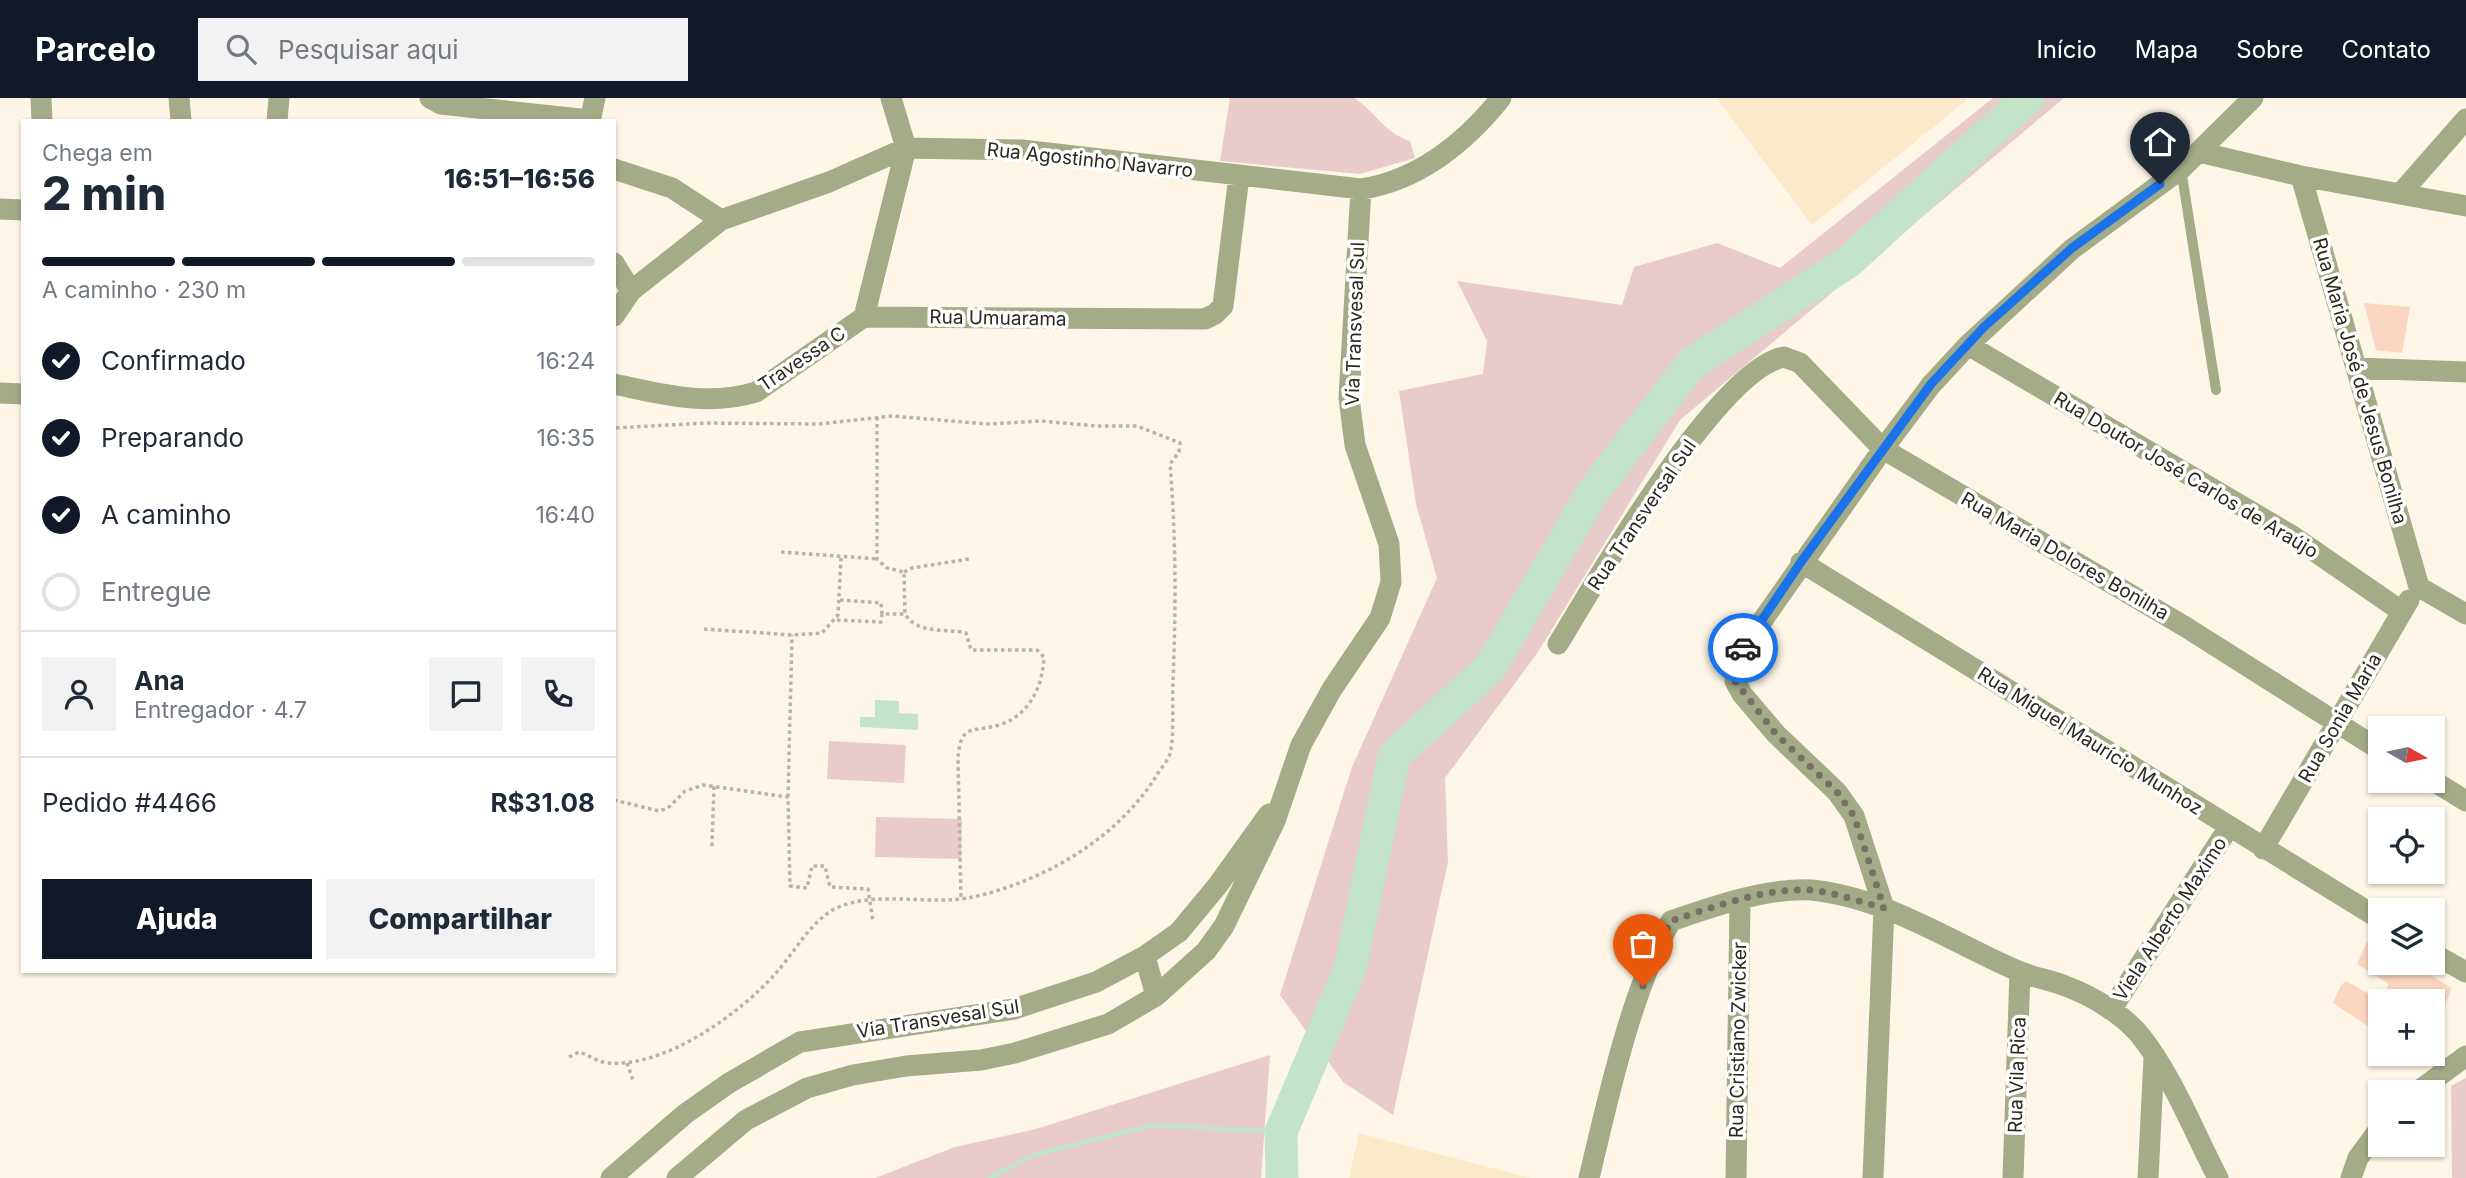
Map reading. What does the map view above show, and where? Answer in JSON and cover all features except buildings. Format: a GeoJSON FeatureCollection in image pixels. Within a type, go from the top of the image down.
{"type":"FeatureCollection","features":[{"type":"Feature","properties":{"kind":"street"},"geometry":{"type":"LineString","coordinates":[[41,98],[42,119]]}},
{"type":"Feature","properties":{"kind":"street"},"geometry":{"type":"LineString","coordinates":[[179,98],[181,119]]}},
{"type":"Feature","properties":{"kind":"street"},"geometry":{"type":"LineString","coordinates":[[277,119],[279,98]]}},
{"type":"Feature","properties":{"kind":"street"},"geometry":{"type":"LineString","coordinates":[[430,98],[441,104],[581,119]]}},
{"type":"Feature","properties":{"kind":"street"},"geometry":{"type":"LineString","coordinates":[[590,119],[595,98]]}},
{"type":"Feature","properties":{"kind":"street"},"geometry":{"type":"LineString","coordinates":[[864,317],[906,148],[891,98]]}},
{"type":"Feature","properties":{"kind":"street"},"geometry":{"type":"LineString","coordinates":[[1873,1178],[1884,908],[1854,816],[1837,792],[1776,734],[1735,681],[1736,659],[1801,562],[1931,384],[1968,345],[2072,248],[2182,169],[2253,98]]}},
{"type":"Feature","properties":{"kind":"street","name":"Rua Agostinho Navarro"},"geometry":{"type":"LineString","coordinates":[[616,313],[631,291],[721,220],[829,182],[906,148],[1021,150],[1361,189],[1379,186],[1402,177],[1446,154],[1497,100]]}},
{"type":"Feature","properties":{"kind":"street"},"geometry":{"type":"LineString","coordinates":[[2401,192],[2466,119]]}},
{"type":"Feature","properties":{"kind":"street"},"geometry":{"type":"LineString","coordinates":[[2199,152],[2301,176],[2401,192],[2466,206]]}},
{"type":"Feature","properties":{"kind":"street"},"geometry":{"type":"LineString","coordinates":[[616,170],[673,188],[721,220]]}},
{"type":"Feature","properties":{"kind":"street","name":"Rua Umuarama"},"geometry":{"type":"LineString","coordinates":[[864,317],[1205,319],[1223,306],[1239,176]]}},
{"type":"Feature","properties":{"kind":"street","name":"Rua Maria José de Jesus Bonilha"},"geometry":{"type":"LineString","coordinates":[[2301,176],[2418,587]]}},
{"type":"Feature","properties":{"kind":"street","name":"Via Transvesal Sul"},"geometry":{"type":"LineString","coordinates":[[677,1178],[746,1120],[807,1088],[853,1075],[906,1066],[981,1060],[1015,1053],[1108,1024],[1156,996],[1206,951],[1223,926],[1275,821],[1301,745],[1332,690],[1380,618],[1391,582],[1389,544],[1355,445],[1349,398],[1361,189]]}},
{"type":"Feature","properties":{"kind":"street"},"geometry":{"type":"LineString","coordinates":[[0,209],[21,210]]}},
{"type":"Feature","properties":{"kind":"street"},"geometry":{"type":"LineString","coordinates":[[616,266],[631,291]]}},
{"type":"Feature","properties":{"kind":"street","name":"Travessa C"},"geometry":{"type":"LineString","coordinates":[[616,384],[688,399],[735,398],[755,392],[864,317]]}},
{"type":"Feature","properties":{"kind":"street","name":"Rua Doutor José Carlos de Araújo"},"geometry":{"type":"LineString","coordinates":[[1968,345],[2291,535],[2401,611]]}},
{"type":"Feature","properties":{"kind":"street","name":"Rua Maria Dolores Bonilha"},"geometry":{"type":"LineString","coordinates":[[1764,364],[1784,357],[1800,363],[1882,449],[2184,626],[2368,743]]}},
{"type":"Feature","properties":{"kind":"street","name":"Rua Transversal Sul"},"geometry":{"type":"LineString","coordinates":[[1558,644],[1643,506],[1687,445],[1764,364]]}},
{"type":"Feature","properties":{"kind":"street"},"geometry":{"type":"LineString","coordinates":[[2356,368],[2466,372]]}},
{"type":"Feature","properties":{"kind":"street"},"geometry":{"type":"LineString","coordinates":[[0,393],[21,394]]}},
{"type":"Feature","properties":{"kind":"street","name":"Rua Miguel Maurício Munhoz"},"geometry":{"type":"LineString","coordinates":[[1801,562],[2368,912]]}},
{"type":"Feature","properties":{"kind":"street"},"geometry":{"type":"LineString","coordinates":[[2418,587],[2466,614]]}},
{"type":"Feature","properties":{"kind":"street","name":"Rua Sonia Maria"},"geometry":{"type":"LineString","coordinates":[[2263,849],[2338,724],[2401,611],[2418,587]]}},
{"type":"Feature","properties":{"kind":"street"},"geometry":{"type":"LineString","coordinates":[[2445,788],[2466,801]]}},
{"type":"Feature","properties":{"kind":"street","name":"Via Transvesal Sul"},"geometry":{"type":"LineString","coordinates":[[611,1178],[635,1154],[729,1083],[800,1042],[1014,1009],[1096,982],[1145,956],[1179,932],[1218,885],[1264,818],[1280,803]]}},
{"type":"Feature","properties":{"kind":"street","name":"Viela Alberto Maximo"},"geometry":{"type":"LineString","coordinates":[[2111,1010],[2229,827]]}},
{"type":"Feature","properties":{"kind":"street"},"geometry":{"type":"LineString","coordinates":[[1589,1178],[1608,1100],[1656,948],[1671,921],[1782,891],[1810,890],[1884,908],[2020,972],[2069,987],[2111,1010],[2138,1032],[2155,1056],[2218,1178]]}},
{"type":"Feature","properties":{"kind":"street","name":"Rua Cristiano Zwicker"},"geometry":{"type":"LineString","coordinates":[[1736,1178],[1740,901]]}},
{"type":"Feature","properties":{"kind":"street"},"geometry":{"type":"LineString","coordinates":[[1145,956],[1156,996]]}},
{"type":"Feature","properties":{"kind":"street"},"geometry":{"type":"LineString","coordinates":[[2445,960],[2466,972]]}},
{"type":"Feature","properties":{"kind":"street","name":"Rua Vila Rica"},"geometry":{"type":"LineString","coordinates":[[2013,1178],[2020,972]]}},
{"type":"Feature","properties":{"kind":"street"},"geometry":{"type":"LineString","coordinates":[[2148,1178],[2155,1056]]}},
{"type":"Feature","properties":{"kind":"street"},"geometry":{"type":"LineString","coordinates":[[2433,1080],[2466,1056]]}},
{"type":"Feature","properties":{"kind":"street"},"geometry":{"type":"LineString","coordinates":[[2351,1178],[2358,1158],[2368,1144]]}},
{"type":"Feature","properties":{"kind":"street"},"geometry":{"type":"LineString","coordinates":[[635,1154],[641,1178]]}},
{"type":"Feature","properties":{"kind":"lane"},"geometry":{"type":"LineString","coordinates":[[2182,169],[2216,390]]}},
{"type":"Feature","properties":{"kind":"path"},"geometry":{"type":"LineString","coordinates":[[569,1057],[579,1052],[607,1063],[627,1063],[669,1049],[706,1032],[749,1002],[828,914],[851,901],[961,898],[1007,888],[1069,859],[1116,823],[1150,787],[1171,752],[1175,588],[1170,464],[1181,448],[1180,443],[1137,426],[1041,421],[987,424],[925,417],[877,418],[818,424],[706,423],[616,428]]}},
{"type":"Feature","properties":{"kind":"path"},"geometry":{"type":"LineString","coordinates":[[877,418],[877,559]]}},
{"type":"Feature","properties":{"kind":"path"},"geometry":{"type":"LineString","coordinates":[[781,552],[877,559],[887,568],[904,572],[912,568],[969,559]]}},
{"type":"Feature","properties":{"kind":"path"},"geometry":{"type":"LineString","coordinates":[[704,629],[792,635],[822,633],[837,620],[841,558]]}},
{"type":"Feature","properties":{"kind":"path"},"geometry":{"type":"LineString","coordinates":[[904,572],[905,614],[912,623],[921,628],[966,633],[971,650],[1037,650],[1044,657],[1041,681],[1029,705],[1002,724],[972,728],[962,739],[958,760],[961,898]]}},
{"type":"Feature","properties":{"kind":"path"},"geometry":{"type":"LineString","coordinates":[[837,620],[881,622],[881,603],[840,600]]}},
{"type":"Feature","properties":{"kind":"path"},"geometry":{"type":"LineString","coordinates":[[882,614],[905,614]]}},
{"type":"Feature","properties":{"kind":"path"},"geometry":{"type":"LineString","coordinates":[[792,635],[788,797],[790,886],[807,888],[812,866],[825,866],[830,887],[866,888],[873,922]]}},
{"type":"Feature","properties":{"kind":"path"},"geometry":{"type":"LineString","coordinates":[[616,800],[659,811],[691,788],[714,786],[788,797]]}},
{"type":"Feature","properties":{"kind":"path"},"geometry":{"type":"LineString","coordinates":[[712,846],[714,786]]}},
{"type":"Feature","properties":{"kind":"path"},"geometry":{"type":"LineString","coordinates":[[627,1063],[634,1083]]}},
{"type":"Feature","properties":{"kind":"shaded area"},"geometry":{"type":"Polygon","coordinates":[[[1230,98],[1354,98],[1393,133],[1410,141],[1415,158],[1360,174],[1220,161],[1230,98]]]}},
{"type":"Feature","properties":{"kind":"shaded area"},"geometry":{"type":"Polygon","coordinates":[[[1716,98],[1964,98],[1967,100],[1812,225],[1716,98]]]}},
{"type":"Feature","properties":{"kind":"shaded area"},"geometry":{"type":"Polygon","coordinates":[[[1993,98],[2064,98],[1680,420],[1538,652],[1445,778],[1448,862],[1393,1115],[1343,1082],[1280,995],[1352,767],[1437,578],[1416,504],[1399,391],[1483,374],[1487,341],[1457,281],[1622,305],[1634,267],[1717,243],[1780,268],[1993,98]]]}},
{"type":"Feature","properties":{"kind":"shaded area"},"geometry":{"type":"Polygon","coordinates":[[[875,700],[899,701],[899,713],[918,714],[918,730],[860,727],[860,717],[875,717],[875,700]]]}},
{"type":"Feature","properties":{"kind":"shaded area"},"geometry":{"type":"Polygon","coordinates":[[[829,741],[906,745],[904,783],[827,779],[829,741]]]}},
{"type":"Feature","properties":{"kind":"shaded area"},"geometry":{"type":"Polygon","coordinates":[[[876,817],[962,819],[961,859],[875,857],[876,817]]]}},
{"type":"Feature","properties":{"kind":"shaded area"},"geometry":{"type":"Polygon","coordinates":[[[1270,1055],[1261,1178],[875,1178],[955,1147],[1036,1129],[1270,1055]]]}},
{"type":"Feature","properties":{"kind":"shaded area"},"geometry":{"type":"Polygon","coordinates":[[[2466,1078],[2466,1178],[2452,1178],[2451,1086],[2466,1078]]]}},
{"type":"Feature","properties":{"kind":"shaded area"},"geometry":{"type":"Polygon","coordinates":[[[1359,1133],[1530,1178],[1349,1178],[1359,1133]]]}},
{"type":"Feature","properties":{"kind":"waterway"},"geometry":{"type":"LineString","coordinates":[[1282,1178],[1281,1132],[1350,969],[1394,756],[1490,668],[1592,493],[1692,363],[1848,262],[2028,98]]}},
{"type":"Feature","properties":{"kind":"waterway"},"geometry":{"type":"LineString","coordinates":[[989,1178],[1034,1155],[1154,1125],[1281,1132]]}},
{"type":"Feature","properties":{"kind":"way so far"},"geometry":{"type":"LineString","coordinates":[[1643,986],[1656,948],[1671,921],[1706,909],[1782,891],[1810,890],[1884,908],[1854,816],[1837,792],[1776,734],[1742,694],[1735,681],[1736,659],[1743,648]]}},
{"type":"Feature","properties":{"kind":"route"},"geometry":{"type":"LineString","coordinates":[[1743,648],[1801,562],[1931,384],[1984,327],[2072,248],[2160,184]]}}]}
